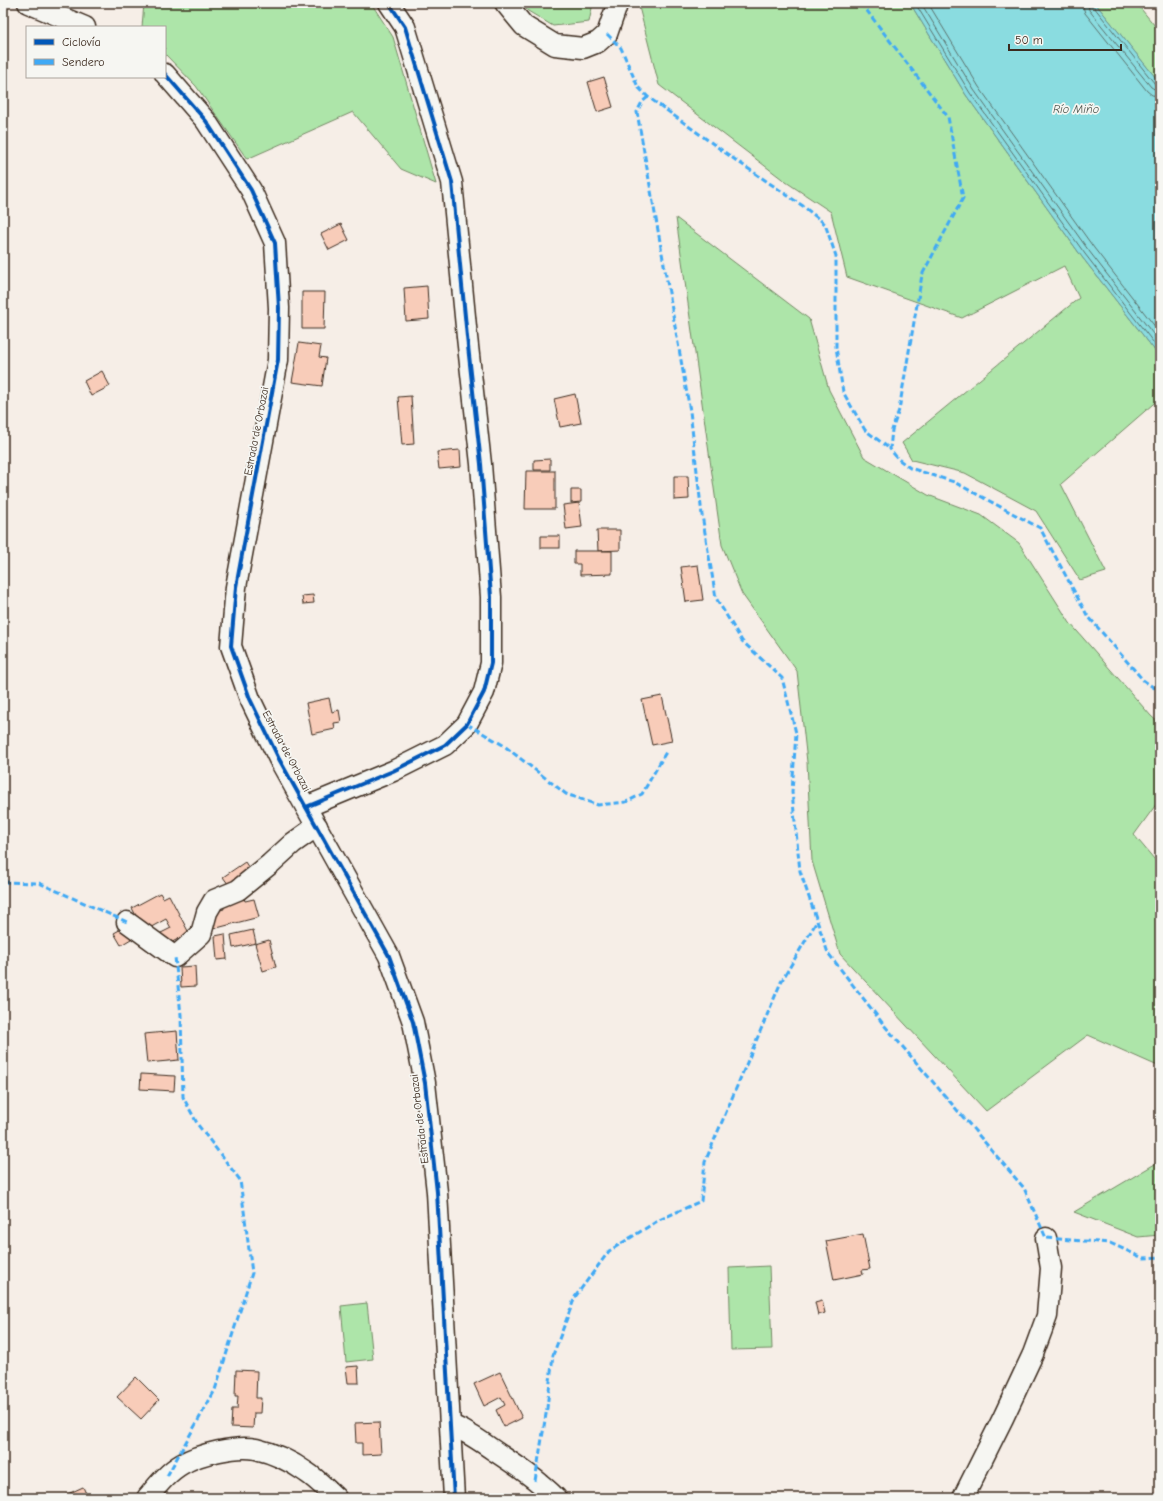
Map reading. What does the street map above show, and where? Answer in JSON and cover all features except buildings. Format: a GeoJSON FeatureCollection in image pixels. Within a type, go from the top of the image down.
{"type":"FeatureCollection","features":[{"type":"Feature","properties":{"kind":"street"},"geometry":{"type":"LineString","coordinates":[[28,3],[83,26]]}},
{"type":"Feature","properties":{"kind":"street"},"geometry":{"type":"LineString","coordinates":[[306,807],[393,771],[445,746],[466,724],[484,692],[491,663],[491,597],[481,464],[452,182],[405,27],[389,3]]}},
{"type":"Feature","properties":{"kind":"street"},"geometry":{"type":"LineString","coordinates":[[505,3],[524,26],[555,45],[583,48],[598,42],[607,34],[616,8],[615,3]]}},
{"type":"Feature","properties":{"kind":"street","name":"Estrada de Orbazai"},"geometry":{"type":"LineString","coordinates":[[166,75],[206,121],[251,190],[275,244],[279,308],[278,360],[236,587],[231,646],[250,699],[279,759],[389,956],[413,1022],[425,1083],[437,1192],[454,1498]]}},
{"type":"Feature","properties":{"kind":"street"},"geometry":{"type":"LineString","coordinates":[[127,922],[175,957],[201,934],[206,912],[214,900],[238,890],[293,843],[317,826]]}},
{"type":"Feature","properties":{"kind":"street"},"geometry":{"type":"LineString","coordinates":[[964,1498],[1004,1418],[1033,1354],[1047,1316],[1051,1268],[1046,1238]]}},
{"type":"Feature","properties":{"kind":"street"},"geometry":{"type":"LineString","coordinates":[[451,1425],[465,1430],[516,1465],[556,1498]]}},
{"type":"Feature","properties":{"kind":"street"},"geometry":{"type":"LineString","coordinates":[[147,1498],[167,1476],[181,1464],[200,1455],[228,1449],[254,1449],[279,1457],[307,1472],[336,1498]]}},
{"type":"Feature","properties":{"kind":"green space"},"geometry":{"type":"Polygon","coordinates":[[[144,3],[371,3],[393,37],[436,184],[401,169],[353,112],[247,159],[196,86],[166,55],[166,26],[142,26],[144,3]]]}},
{"type":"Feature","properties":{"kind":"green space"},"geometry":{"type":"Polygon","coordinates":[[[521,3],[593,3],[589,22],[553,26],[528,11],[521,3]]]}},
{"type":"Feature","properties":{"kind":"green space"},"geometry":{"type":"Polygon","coordinates":[[[638,3],[910,3],[966,95],[1082,257],[1160,357],[1160,398],[1061,484],[1106,572],[1080,580],[1036,511],[965,473],[912,460],[902,443],[1079,298],[1064,266],[962,318],[847,277],[831,212],[786,182],[659,85],[638,3]]]}},
{"type":"Feature","properties":{"kind":"green space"},"geometry":{"type":"Polygon","coordinates":[[[1095,3],[1138,3],[1137,4],[1160,32],[1160,83],[1095,3]]]}},
{"type":"Feature","properties":{"kind":"green space"},"geometry":{"type":"Polygon","coordinates":[[[676,218],[809,319],[829,390],[864,457],[928,495],[981,515],[1019,543],[1070,623],[1151,716],[1160,724],[1160,799],[1134,835],[1160,866],[1160,1067],[1088,1035],[986,1111],[840,954],[812,861],[807,762],[797,671],[742,594],[722,545],[676,218]]]}},
{"type":"Feature","properties":{"kind":"green space"},"geometry":{"type":"Polygon","coordinates":[[[1160,1161],[1160,1235],[1138,1237],[1074,1212],[1160,1161]]]}},
{"type":"Feature","properties":{"kind":"green space"},"geometry":{"type":"Polygon","coordinates":[[[769,1266],[772,1349],[731,1350],[729,1268],[769,1266]]]}},
{"type":"Feature","properties":{"kind":"green space"},"geometry":{"type":"Polygon","coordinates":[[[367,1303],[373,1359],[346,1362],[341,1306],[367,1303]]]}},
{"type":"Feature","properties":{"kind":"water","name":"Río Miño"},"geometry":{"type":"Polygon","coordinates":[[[910,3],[1095,3],[1160,83],[1160,357],[1082,257],[966,95],[910,3]]]}},
{"type":"Feature","properties":{"kind":"marked path"},"geometry":{"type":"LineString","coordinates":[[861,3],[948,117],[963,198],[922,275],[899,410],[892,430],[890,449],[898,459],[910,468],[954,482],[1040,528],[1087,615],[1143,680],[1160,692]]}},
{"type":"Feature","properties":{"kind":"marked path"},"geometry":{"type":"LineString","coordinates":[[607,34],[621,48],[638,87],[648,97],[803,206],[825,224],[836,256],[836,347],[843,392],[865,430],[890,449]]}},
{"type":"Feature","properties":{"kind":"marked path"},"geometry":{"type":"LineString","coordinates":[[648,97],[642,102],[637,112],[690,411],[702,515],[716,598],[742,641],[782,678],[796,733],[792,792],[800,871],[828,953],[884,1025],[1024,1188],[1046,1238],[1110,1243],[1143,1258],[1160,1257]]}},
{"type":"Feature","properties":{"kind":"marked path"},"geometry":{"type":"LineString","coordinates":[[467,724],[503,745],[566,794],[598,805],[626,802],[642,794],[666,752]]}},
{"type":"Feature","properties":{"kind":"marked path"},"geometry":{"type":"LineString","coordinates":[[3,882],[39,883],[127,922]]}},
{"type":"Feature","properties":{"kind":"marked path"},"geometry":{"type":"LineString","coordinates":[[535,1481],[547,1408],[553,1355],[575,1297],[609,1251],[659,1220],[701,1201],[705,1162],[781,982],[817,921]]}},
{"type":"Feature","properties":{"kind":"marked path"},"geometry":{"type":"LineString","coordinates":[[167,1476],[215,1390],[252,1273],[240,1180],[198,1125],[183,1097],[181,1015],[175,957]]}},
{"type":"Feature","properties":{"kind":"cycle path"},"geometry":{"type":"LineString","coordinates":[[306,807],[393,771],[445,745],[467,724],[484,692],[491,663],[491,597],[481,464],[452,182],[405,27],[389,3]]}},
{"type":"Feature","properties":{"kind":"cycle path"},"geometry":{"type":"LineString","coordinates":[[166,75],[206,121],[251,190],[275,243],[279,308],[278,360],[236,587],[231,646],[250,699],[279,759],[389,956],[413,1022],[425,1083],[437,1192],[454,1498]]}}]}
